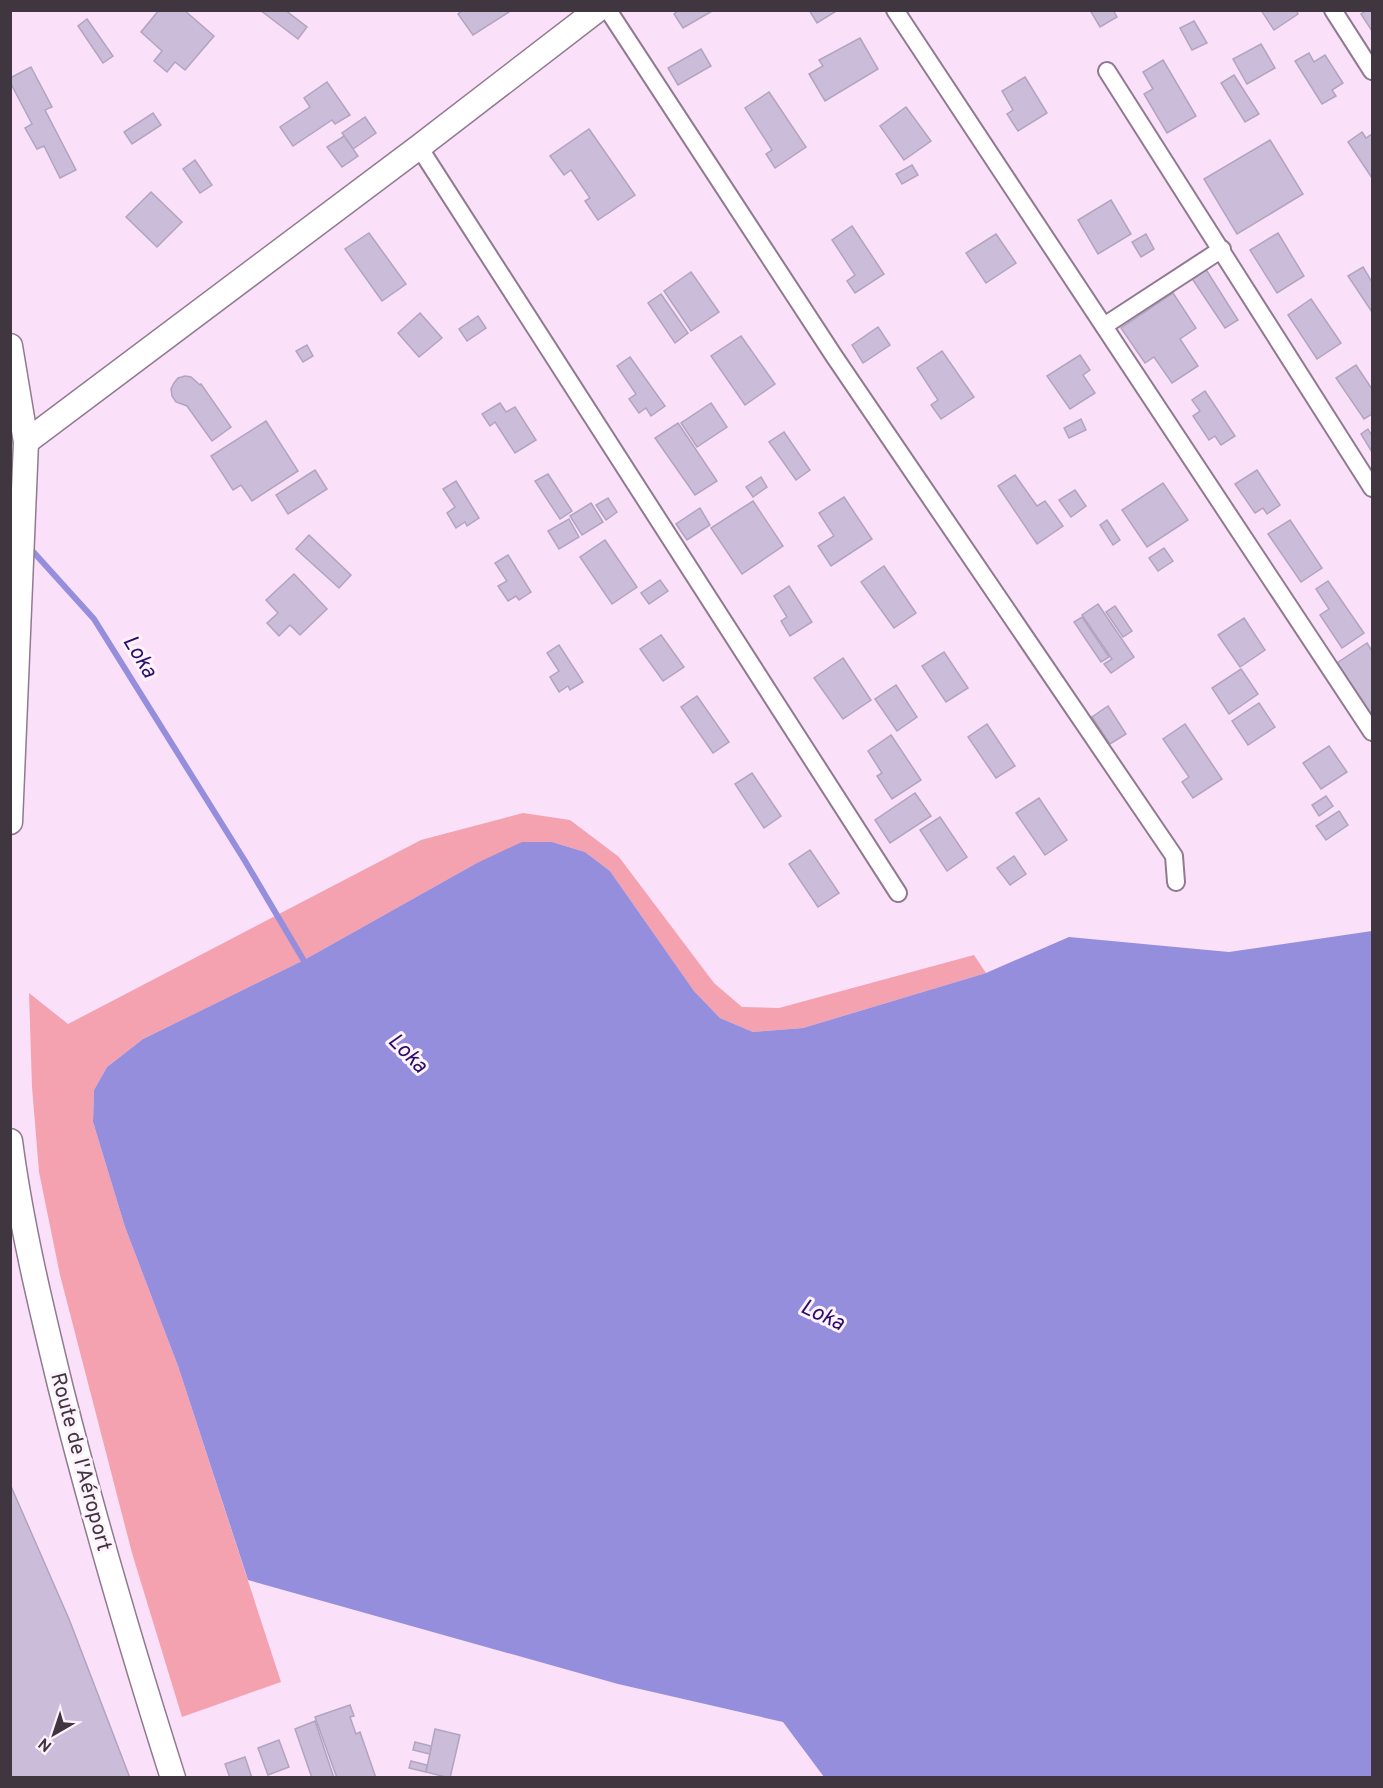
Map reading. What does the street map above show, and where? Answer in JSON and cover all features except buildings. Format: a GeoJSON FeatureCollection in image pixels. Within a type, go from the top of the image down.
{"type":"FeatureCollection","features":[{"type":"Feature","properties":{"kind":"main road"},"geometry":{"type":"LineString","coordinates":[[26,442],[597,10]]}},
{"type":"Feature","properties":{"kind":"main road"},"geometry":{"type":"LineString","coordinates":[[10,346],[26,442],[10,822]]}},
{"type":"Feature","properties":{"kind":"main road","name":"Route de l'Aéroport"},"geometry":{"type":"LineString","coordinates":[[10,1141],[18,1197],[46,1331],[79,1460],[124,1625],[173,1778]]}},
{"type":"Feature","properties":{"kind":"street"},"geometry":{"type":"LineString","coordinates":[[608,10],[834,356],[1174,856],[1176,882]]}},
{"type":"Feature","properties":{"kind":"street"},"geometry":{"type":"LineString","coordinates":[[895,10],[1372,732]]}},
{"type":"Feature","properties":{"kind":"street"},"geometry":{"type":"LineString","coordinates":[[1333,10],[1372,71]]}},
{"type":"Feature","properties":{"kind":"street"},"geometry":{"type":"LineString","coordinates":[[1107,71],[1372,488]]}},
{"type":"Feature","properties":{"kind":"street"},"geometry":{"type":"LineString","coordinates":[[418,147],[898,893]]}},
{"type":"Feature","properties":{"kind":"street"},"geometry":{"type":"LineString","coordinates":[[1104,326],[1222,249]]}},
{"type":"Feature","properties":{"kind":"shaded area"},"geometry":{"type":"Polygon","coordinates":[[[523,813],[570,820],[619,857],[714,983],[742,1007],[779,1008],[974,955],[986,973],[803,1028],[753,1032],[720,1018],[694,991],[610,871],[585,852],[552,842],[475,864],[304,960],[143,1039],[107,1067],[94,1090],[93,1122],[125,1227],[178,1366],[281,1682],[182,1717],[132,1553],[60,1275],[39,1172],[32,1087],[29,993],[68,1024],[421,840],[523,813]]]}},
{"type":"Feature","properties":{"kind":"water"},"geometry":{"type":"Polygon","coordinates":[[[522,842],[552,842],[585,852],[610,871],[694,991],[720,1018],[753,1032],[803,1028],[986,973],[1069,937],[1229,952],[1372,931],[1372,1777],[824,1777],[783,1722],[618,1684],[248,1580],[178,1366],[125,1227],[93,1122],[94,1090],[107,1067],[143,1039],[304,960],[475,864],[522,842]]]}},
{"type":"Feature","properties":{"kind":"waterway","name":"Loka"},"geometry":{"type":"LineString","coordinates":[[28,546],[94,619],[245,861],[307,966]]}}]}
